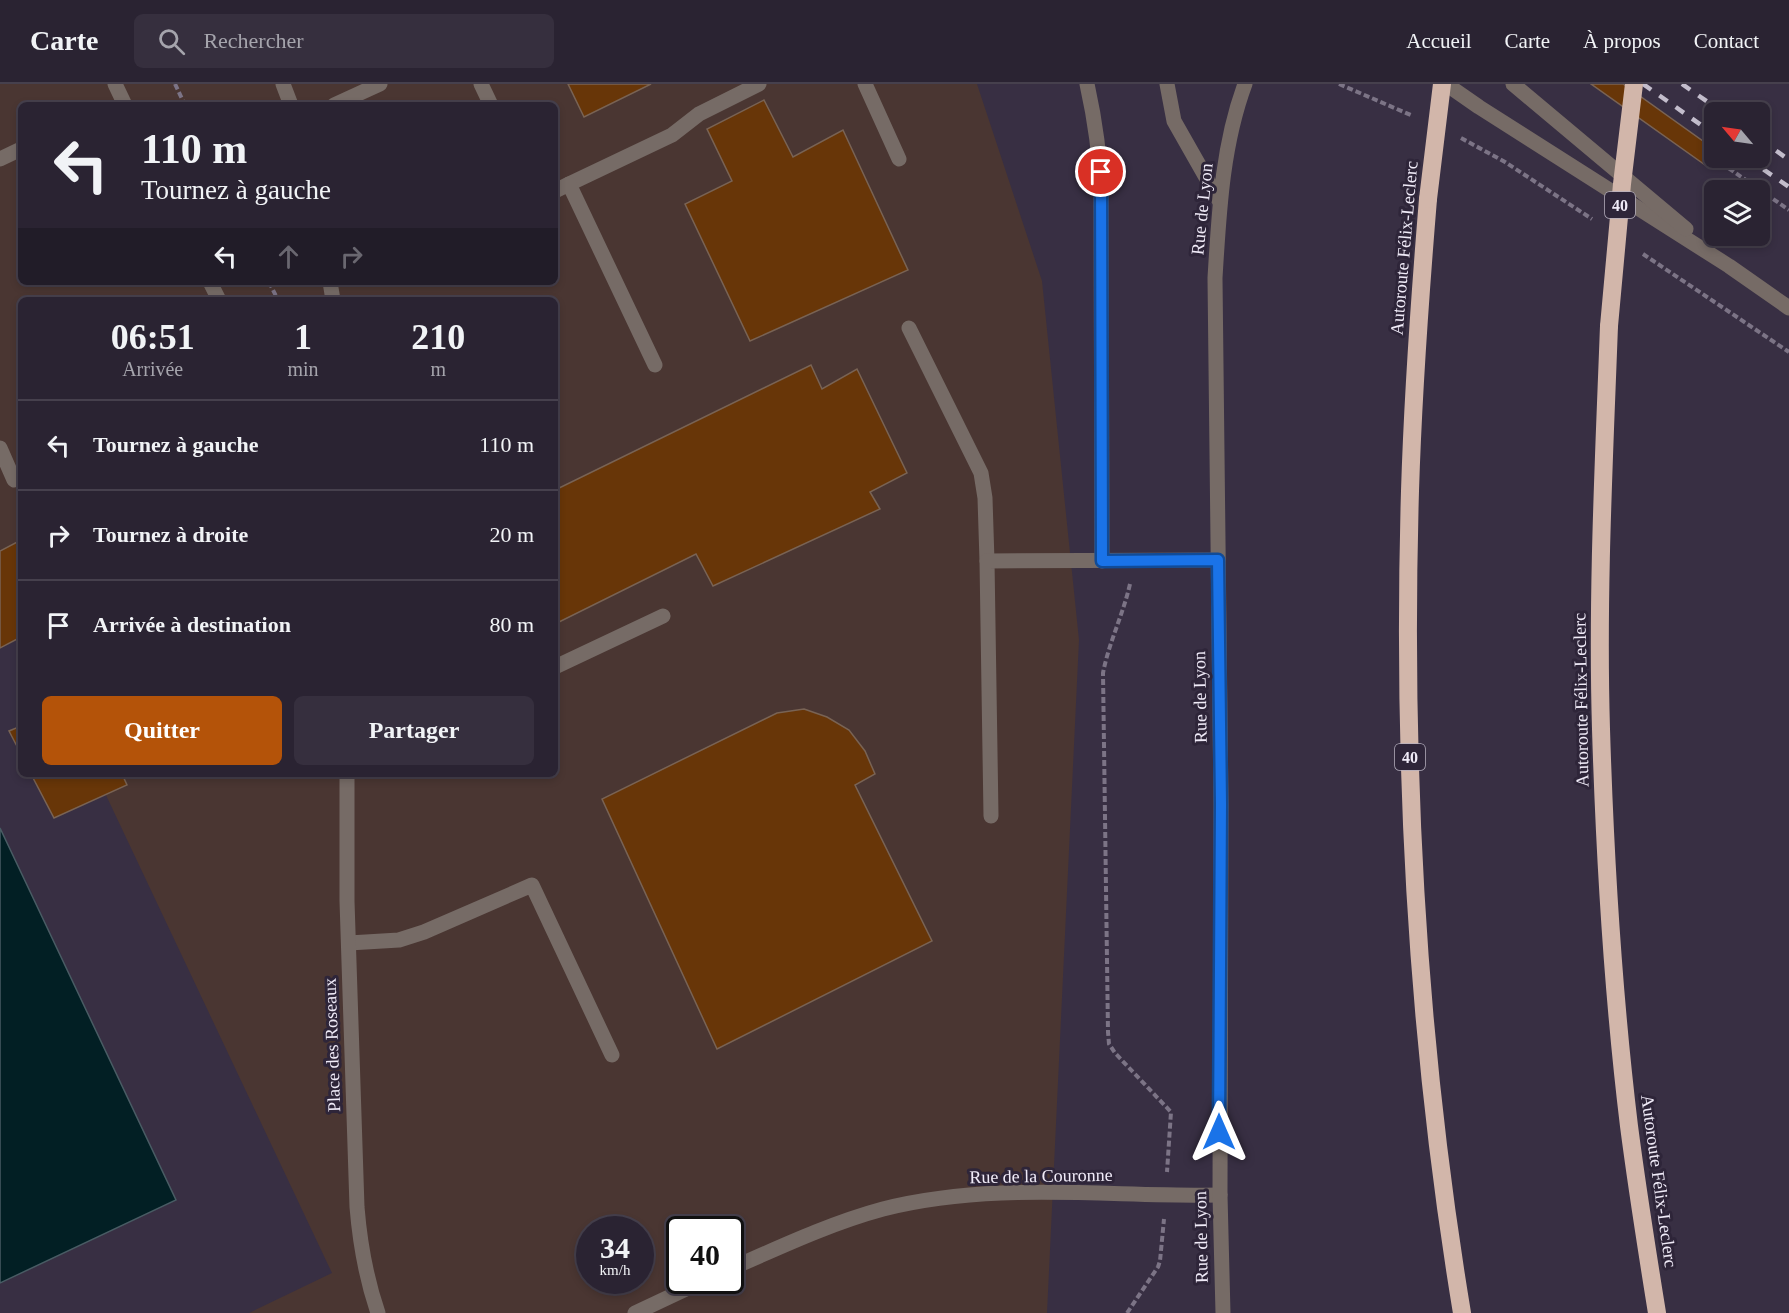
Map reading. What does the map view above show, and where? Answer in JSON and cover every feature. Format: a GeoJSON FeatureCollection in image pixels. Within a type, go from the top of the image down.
{"type":"FeatureCollection","features":[{"type":"Feature","properties":{"kind":"highway","name":"Autoroute Félix-Leclerc"},"geometry":{"type":"LineString","coordinates":[[1444,84],[1428,199],[1410,488],[1410,771],[1427,1040],[1440,1159],[1462,1313]]}},
{"type":"Feature","properties":{"kind":"highway","name":"Autoroute Félix-Leclerc"},"geometry":{"type":"LineString","coordinates":[[1634,84],[1609,326],[1602,513],[1601,726],[1611,932],[1624,1082],[1657,1313]]}},
{"type":"Feature","properties":{"kind":"street"},"geometry":{"type":"LineString","coordinates":[[115,84],[120,102]]}},
{"type":"Feature","properties":{"kind":"street"},"geometry":{"type":"LineString","coordinates":[[284,84],[290,102]]}},
{"type":"Feature","properties":{"kind":"street"},"geometry":{"type":"LineString","coordinates":[[341,102],[380,84]]}},
{"type":"Feature","properties":{"kind":"street"},"geometry":{"type":"LineString","coordinates":[[481,84],[490,102]]}},
{"type":"Feature","properties":{"kind":"street"},"geometry":{"type":"LineString","coordinates":[[655,365],[562,187],[672,135],[699,114],[759,84]]}},
{"type":"Feature","properties":{"kind":"street"},"geometry":{"type":"LineString","coordinates":[[865,84],[899,159]]}},
{"type":"Feature","properties":{"kind":"street"},"geometry":{"type":"LineString","coordinates":[[1087,84],[1100,154],[1102,561]]}},
{"type":"Feature","properties":{"kind":"street"},"geometry":{"type":"LineString","coordinates":[[1167,84],[1174,121],[1220,201]]}},
{"type":"Feature","properties":{"kind":"street","name":"Rue de Lyon"},"geometry":{"type":"LineString","coordinates":[[1223,1313],[1220,1196],[1221,804],[1215,306],[1220,201],[1231,136],[1245,84]]}},
{"type":"Feature","properties":{"kind":"street"},"geometry":{"type":"LineString","coordinates":[[1444,84],[1729,266],[1789,308]]}},
{"type":"Feature","properties":{"kind":"street"},"geometry":{"type":"LineString","coordinates":[[1513,84],[1729,266]]}},
{"type":"Feature","properties":{"kind":"street"},"geometry":{"type":"LineString","coordinates":[[0,159],[18,150]]}},
{"type":"Feature","properties":{"kind":"street"},"geometry":{"type":"LineString","coordinates":[[909,328],[981,473],[986,498],[991,816]]}},
{"type":"Feature","properties":{"kind":"street"},"geometry":{"type":"LineString","coordinates":[[0,448],[14,480],[18,478]]}},
{"type":"Feature","properties":{"kind":"street"},"geometry":{"type":"LineString","coordinates":[[987,561],[1218,560]]}},
{"type":"Feature","properties":{"kind":"street"},"geometry":{"type":"LineString","coordinates":[[558,667],[663,616]]}},
{"type":"Feature","properties":{"kind":"street","name":"Place des Roseaux"},"geometry":{"type":"LineString","coordinates":[[346,777],[357,1207],[361,1251],[378,1313]]}},
{"type":"Feature","properties":{"kind":"street"},"geometry":{"type":"LineString","coordinates":[[349,943],[399,940],[424,932],[532,885],[612,1055]]}},
{"type":"Feature","properties":{"kind":"street","name":"Rue de la Couronne"},"geometry":{"type":"LineString","coordinates":[[744,1263],[852,1219],[884,1209],[948,1198],[1040,1192],[1220,1196]]}},
{"type":"Feature","properties":{"kind":"street"},"geometry":{"type":"LineString","coordinates":[[635,1313],[675,1294]]}},
{"type":"Feature","properties":{"kind":"path"},"geometry":{"type":"LineString","coordinates":[[175,84],[184,102]]}},
{"type":"Feature","properties":{"kind":"path"},"geometry":{"type":"LineString","coordinates":[[1339,84],[1422,120]]}},
{"type":"Feature","properties":{"kind":"path"},"geometry":{"type":"LineString","coordinates":[[1451,134],[1482,148],[1505,162],[1598,224]]}},
{"type":"Feature","properties":{"kind":"path"},"geometry":{"type":"LineString","coordinates":[[1728,168],[1789,210]]}},
{"type":"Feature","properties":{"kind":"path"},"geometry":{"type":"LineString","coordinates":[[1636,249],[1789,352]]}},
{"type":"Feature","properties":{"kind":"path"},"geometry":{"type":"LineString","coordinates":[[1131,579],[1103,673],[1108,1032],[1109,1044],[1115,1053],[1171,1112]]}},
{"type":"Feature","properties":{"kind":"path"},"geometry":{"type":"LineString","coordinates":[[1127,1313],[1160,1261]]}},
{"type":"Feature","properties":{"kind":"shaded area"},"geometry":{"type":"Polygon","coordinates":[[[0,84],[977,84],[1042,281],[1079,640],[1047,1313],[249,1313],[332,1273],[97,777],[558,777],[558,297],[18,297],[18,611],[0,573],[0,84]]]}},
{"type":"Feature","properties":{"kind":"shaded area"},"geometry":{"type":"Polygon","coordinates":[[[0,828],[176,1200],[0,1283],[0,828]]]}},
{"type":"Feature","properties":{"kind":"building"},"geometry":{"type":"Polygon","coordinates":[[[568,84],[651,84],[584,117],[568,84]]]}},
{"type":"Feature","properties":{"kind":"building"},"geometry":{"type":"Polygon","coordinates":[[[1591,84],[1623,84],[1704,142],[1704,164],[1591,84]]]}},
{"type":"Feature","properties":{"kind":"building"},"geometry":{"type":"Polygon","coordinates":[[[764,100],[793,157],[843,130],[908,270],[750,341],[685,204],[732,181],[707,129],[764,100]]]}},
{"type":"Feature","properties":{"kind":"building"},"geometry":{"type":"Polygon","coordinates":[[[811,365],[822,389],[857,369],[907,473],[870,492],[880,509],[713,586],[696,554],[558,623],[558,489],[811,365]]]}},
{"type":"Feature","properties":{"kind":"building"},"geometry":{"type":"Polygon","coordinates":[[[18,542],[18,639],[0,648],[0,551],[18,542]]]}},
{"type":"Feature","properties":{"kind":"building"},"geometry":{"type":"Polygon","coordinates":[[[804,709],[827,717],[849,730],[865,751],[875,774],[855,785],[932,941],[717,1049],[602,799],[777,713],[804,709]]]}},
{"type":"Feature","properties":{"kind":"building"},"geometry":{"type":"Polygon","coordinates":[[[18,727],[18,748],[9,731],[18,727]]]}},
{"type":"Feature","properties":{"kind":"building"},"geometry":{"type":"Polygon","coordinates":[[[33,777],[123,777],[127,785],[54,818],[33,777]]]}},
{"type":"Feature","properties":{"kind":"railway"},"geometry":{"type":"LineString","coordinates":[[1643,84],[1704,127]]}},
{"type":"Feature","properties":{"kind":"railway"},"geometry":{"type":"LineString","coordinates":[[1682,84],[1708,102]]}},
{"type":"Feature","properties":{"kind":"railway"},"geometry":{"type":"LineString","coordinates":[[1770,146],[1789,160]]}},
{"type":"Feature","properties":{"kind":"railway"},"geometry":{"type":"LineString","coordinates":[[1761,168],[1789,187]]}},
{"type":"Feature","properties":{"kind":"route"},"geometry":{"type":"LineString","coordinates":[[1101,172],[1102,561],[1218,560],[1221,804],[1219,1132]]}}]}
